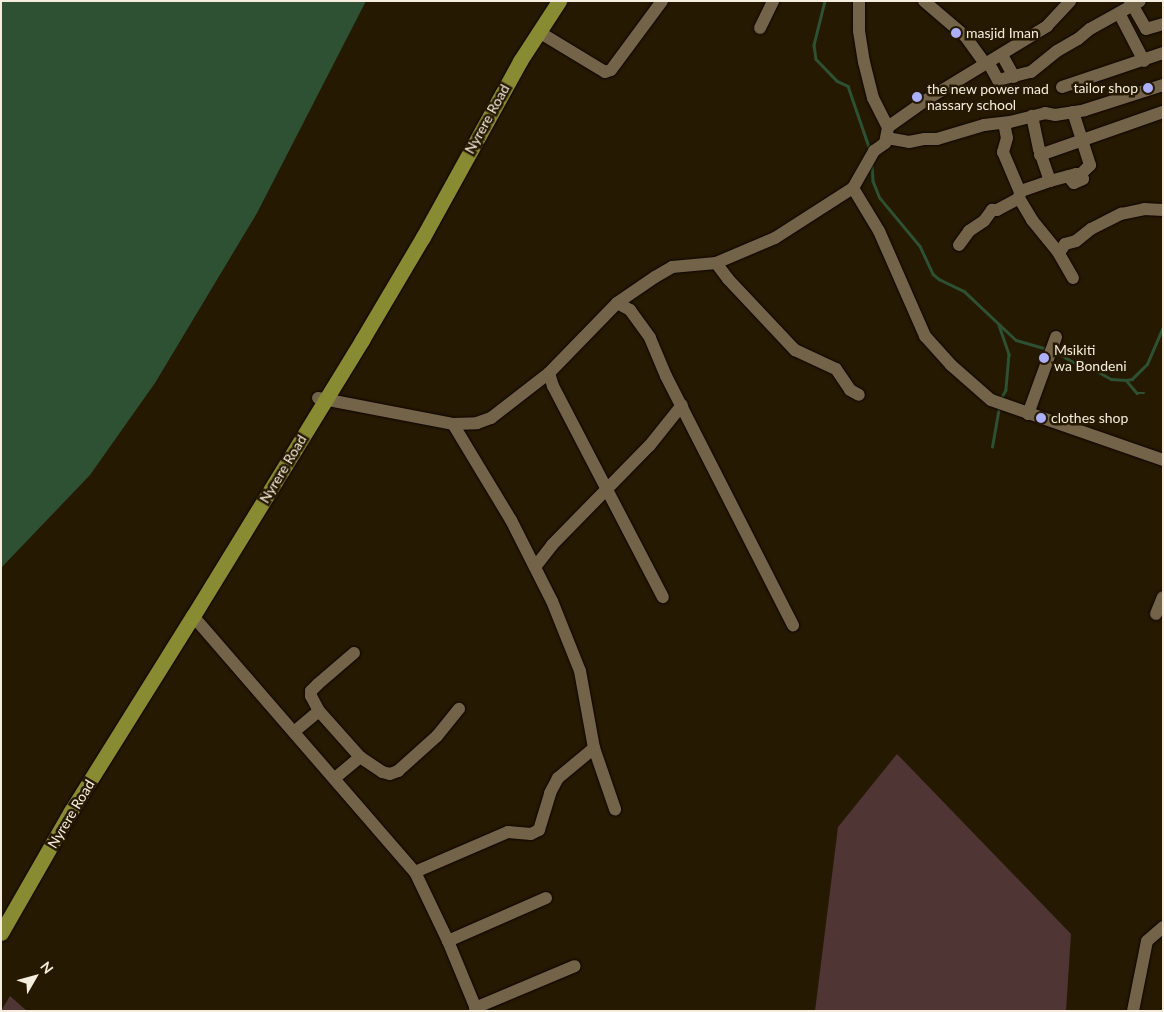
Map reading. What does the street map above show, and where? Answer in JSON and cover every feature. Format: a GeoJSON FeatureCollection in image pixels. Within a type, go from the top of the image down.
{"type":"FeatureCollection","features":[{"type":"Feature","properties":{"kind":"main road","name":"Nyrere Road"},"geometry":{"type":"LineString","coordinates":[[1,933],[71,812],[194,616],[322,399],[416,233],[512,56],[549,1]]}},
{"type":"Feature","properties":{"kind":"main road","name":"Nyrere Road"},"geometry":{"type":"LineString","coordinates":[[1,915],[423,237],[484,125],[559,1]]}},
{"type":"Feature","properties":{"kind":"street"},"geometry":{"type":"LineString","coordinates":[[539,32],[606,72],[611,70],[662,1]]}},
{"type":"Feature","properties":{"kind":"street"},"geometry":{"type":"LineString","coordinates":[[760,28],[773,1]]}},
{"type":"Feature","properties":{"kind":"street"},"geometry":{"type":"LineString","coordinates":[[322,399],[453,424],[477,423],[491,418],[549,373],[617,303],[672,267],[716,263],[775,238],[852,188],[872,154],[885,143],[887,132],[874,98],[864,62],[859,31],[860,1]]}},
{"type":"Feature","properties":{"kind":"street"},"geometry":{"type":"LineString","coordinates":[[887,132],[926,100],[1047,26],[1070,1]]}},
{"type":"Feature","properties":{"kind":"street"},"geometry":{"type":"LineString","coordinates":[[933,4],[965,36],[998,80],[1031,72],[1056,51],[1134,3],[1146,29]]}},
{"type":"Feature","properties":{"kind":"street"},"geometry":{"type":"LineString","coordinates":[[1119,13],[1134,38],[1144,61]]}},
{"type":"Feature","properties":{"kind":"street"},"geometry":{"type":"LineString","coordinates":[[1134,38],[1146,29],[1163,24]]}},
{"type":"Feature","properties":{"kind":"street"},"geometry":{"type":"LineString","coordinates":[[1062,87],[1163,54]]}},
{"type":"Feature","properties":{"kind":"street"},"geometry":{"type":"LineString","coordinates":[[1002,55],[1014,77]]}},
{"type":"Feature","properties":{"kind":"street"},"geometry":{"type":"LineString","coordinates":[[887,132],[909,142],[925,138],[933,140],[984,125],[1004,123],[1032,116],[1073,112],[1163,85]]}},
{"type":"Feature","properties":{"kind":"street"},"geometry":{"type":"LineString","coordinates":[[959,245],[966,235],[984,221],[992,210],[997,210],[1019,195],[1050,181],[1074,175],[1090,165],[1073,112]]}},
{"type":"Feature","properties":{"kind":"street"},"geometry":{"type":"LineString","coordinates":[[1040,154],[1163,112]]}},
{"type":"Feature","properties":{"kind":"street"},"geometry":{"type":"LineString","coordinates":[[1032,116],[1040,154],[1050,181]]}},
{"type":"Feature","properties":{"kind":"street"},"geometry":{"type":"LineString","coordinates":[[1004,123],[1007,138],[1003,152],[1019,195],[1029,216],[1059,253],[1073,278]]}},
{"type":"Feature","properties":{"kind":"street"},"geometry":{"type":"LineString","coordinates":[[852,188],[879,231],[925,336],[951,365],[991,400],[1028,414],[1112,440],[1163,460]]}},
{"type":"Feature","properties":{"kind":"street"},"geometry":{"type":"LineString","coordinates":[[1059,253],[1065,244],[1081,238],[1091,229],[1120,214],[1144,209],[1163,210]]}},
{"type":"Feature","properties":{"kind":"street"},"geometry":{"type":"LineString","coordinates":[[716,263],[728,279],[795,350],[836,369],[850,390],[859,395]]}},
{"type":"Feature","properties":{"kind":"street"},"geometry":{"type":"LineString","coordinates":[[617,303],[630,310],[650,338],[666,376],[793,625]]}},
{"type":"Feature","properties":{"kind":"street"},"geometry":{"type":"LineString","coordinates":[[1028,414],[1038,381],[1053,347]]}},
{"type":"Feature","properties":{"kind":"street"},"geometry":{"type":"LineString","coordinates":[[549,373],[553,386],[663,597]]}},
{"type":"Feature","properties":{"kind":"street"},"geometry":{"type":"LineString","coordinates":[[534,567],[607,488],[650,445],[682,405]]}},
{"type":"Feature","properties":{"kind":"street"},"geometry":{"type":"LineString","coordinates":[[453,424],[511,520],[552,601],[580,671],[594,748],[615,809]]}},
{"type":"Feature","properties":{"kind":"street"},"geometry":{"type":"LineString","coordinates":[[1156,614],[1163,597]]}},
{"type":"Feature","properties":{"kind":"street"},"geometry":{"type":"LineString","coordinates":[[194,616],[415,872],[448,941],[476,1009],[575,966]]}},
{"type":"Feature","properties":{"kind":"street"},"geometry":{"type":"LineString","coordinates":[[354,653],[311,691],[311,696],[320,711],[360,757],[382,772],[390,774],[398,771],[437,736],[459,709]]}},
{"type":"Feature","properties":{"kind":"street"},"geometry":{"type":"LineString","coordinates":[[295,731],[320,711]]}},
{"type":"Feature","properties":{"kind":"street"},"geometry":{"type":"LineString","coordinates":[[415,872],[508,832],[531,834],[539,830],[550,793],[558,778],[594,748]]}},
{"type":"Feature","properties":{"kind":"street"},"geometry":{"type":"LineString","coordinates":[[335,778],[360,757]]}},
{"type":"Feature","properties":{"kind":"street"},"geometry":{"type":"LineString","coordinates":[[448,941],[546,898]]}},
{"type":"Feature","properties":{"kind":"street"},"geometry":{"type":"LineString","coordinates":[[1133,1011],[1147,941],[1163,927]]}},
{"type":"Feature","properties":{"kind":"shaded area"},"geometry":{"type":"Polygon","coordinates":[[[1,1],[366,1],[257,213],[155,383],[90,475],[1,568],[1,1]]]}},
{"type":"Feature","properties":{"kind":"shaded area"},"geometry":{"type":"Polygon","coordinates":[[[897,754],[1071,934],[1066,1011],[815,1011],[838,827],[897,754]]]}},
{"type":"Feature","properties":{"kind":"shaded area"},"geometry":{"type":"Polygon","coordinates":[[[10,996],[27,1011],[1,1011],[10,996]]]}},
{"type":"Feature","properties":{"kind":"waterway"},"geometry":{"type":"LineString","coordinates":[[825,1],[814,45],[816,59],[837,81],[848,86],[870,150]]}},
{"type":"Feature","properties":{"kind":"waterway"},"geometry":{"type":"LineString","coordinates":[[872,165],[873,181],[880,198],[920,246],[933,274],[964,291],[1016,340],[1048,349]]}},
{"type":"Feature","properties":{"kind":"waterway"},"geometry":{"type":"LineString","coordinates":[[999,325],[1009,354],[1006,390],[1001,399]]}},
{"type":"Feature","properties":{"kind":"waterway"},"geometry":{"type":"LineString","coordinates":[[1126,380],[1132,379],[1147,364],[1163,327]]}},
{"type":"Feature","properties":{"kind":"waterway"},"geometry":{"type":"LineString","coordinates":[[1056,352],[1085,369],[1095,370],[1111,379],[1126,380],[1137,393],[1144,393]]}},
{"type":"Feature","properties":{"kind":"waterway"},"geometry":{"type":"LineString","coordinates":[[992,447],[999,407]]}},
{"type":"Feature","properties":{"kind":"place","name":"masjid Iman"},"geometry":{"type":"Point","coordinates":[956,33]}},
{"type":"Feature","properties":{"kind":"place","name":"tailor shop"},"geometry":{"type":"Point","coordinates":[1148,88]}},
{"type":"Feature","properties":{"kind":"place","name":"the new power mad nassary school"},"geometry":{"type":"Point","coordinates":[917,97]}},
{"type":"Feature","properties":{"kind":"place","name":"Msikiti wa Bondeni"},"geometry":{"type":"Point","coordinates":[1044,358]}},
{"type":"Feature","properties":{"kind":"place","name":"clothes shop"},"geometry":{"type":"Point","coordinates":[1041,418]}}]}
